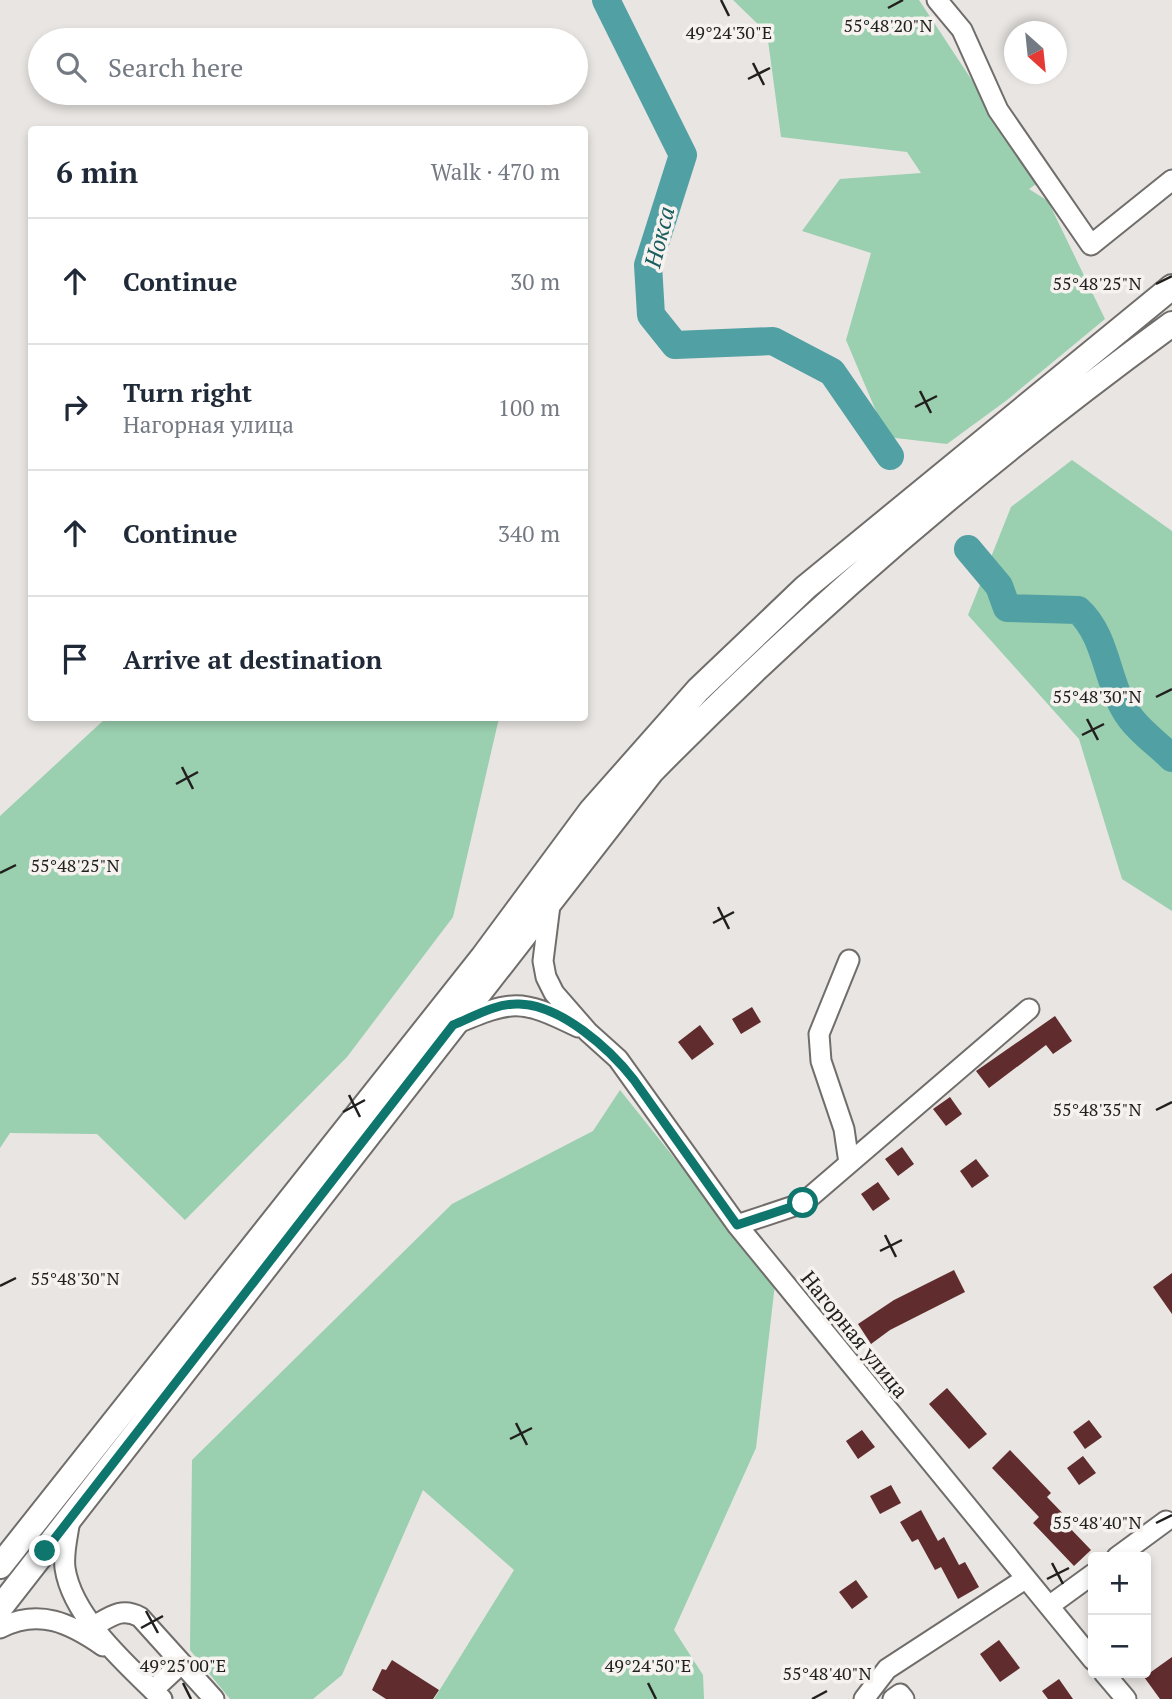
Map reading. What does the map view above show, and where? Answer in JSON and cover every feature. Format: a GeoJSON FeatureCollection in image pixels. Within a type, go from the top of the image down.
{"type":"FeatureCollection","features":[{"type":"Feature","properties":{"kind":"main road"},"geometry":{"type":"LineString","coordinates":[[0,1566],[483,957],[591,811],[698,690],[806,587],[1172,287]]}},
{"type":"Feature","properties":{"kind":"main road"},"geometry":{"type":"LineString","coordinates":[[0,1608],[652,771],[726,695],[845,585],[940,505],[1172,324]]}},
{"type":"Feature","properties":{"kind":"street"},"geometry":{"type":"LineString","coordinates":[[937,0],[962,30],[998,110],[1091,245],[1172,180]]}},
{"type":"Feature","properties":{"kind":"street"},"geometry":{"type":"LineString","coordinates":[[550,905],[544,942],[546,977],[554,993],[588,1032]]}},
{"type":"Feature","properties":{"kind":"street"},"geometry":{"type":"LineString","coordinates":[[849,960],[819,1034],[821,1061],[844,1129],[849,1163]]}},
{"type":"Feature","properties":{"kind":"street"},"geometry":{"type":"LineString","coordinates":[[453,1025],[498,1007],[519,1004],[537,1007],[588,1032]]}},
{"type":"Feature","properties":{"kind":"street"},"geometry":{"type":"LineString","coordinates":[[737,1225],[803,1203],[1029,1009]]}},
{"type":"Feature","properties":{"kind":"street","name":"Нагорная улица"},"geometry":{"type":"LineString","coordinates":[[588,1032],[626,1069],[737,1225],[1088,1654]]}},
{"type":"Feature","properties":{"kind":"street"},"geometry":{"type":"LineString","coordinates":[[71,1518],[65,1567],[71,1590],[94,1626],[118,1656],[158,1695],[181,1664]]}},
{"type":"Feature","properties":{"kind":"street"},"geometry":{"type":"LineString","coordinates":[[1123,1552],[1166,1521]]}},
{"type":"Feature","properties":{"kind":"street"},"geometry":{"type":"LineString","coordinates":[[1049,1606],[1088,1578]]}},
{"type":"Feature","properties":{"kind":"street"},"geometry":{"type":"LineString","coordinates":[[864,1699],[887,1669],[1025,1579]]}},
{"type":"Feature","properties":{"kind":"street"},"geometry":{"type":"LineString","coordinates":[[94,1626],[115,1614],[128,1611],[141,1617],[214,1699]]}},
{"type":"Feature","properties":{"kind":"street"},"geometry":{"type":"LineString","coordinates":[[0,1628],[30,1618],[50,1618],[79,1630],[118,1656]]}},
{"type":"Feature","properties":{"kind":"street"},"geometry":{"type":"LineString","coordinates":[[1108,1678],[1126,1699]]}},
{"type":"Feature","properties":{"kind":"street"},"geometry":{"type":"LineString","coordinates":[[893,1699],[900,1694],[904,1699]]}},
{"type":"Feature","properties":{"kind":"green space"},"geometry":{"type":"Polygon","coordinates":[[[733,0],[919,0],[1039,182],[1029,189],[1048,201],[1105,319],[1007,400],[947,444],[887,437],[846,340],[871,253],[802,231],[840,179],[921,173],[907,152],[781,137],[767,33],[733,0]]]}},
{"type":"Feature","properties":{"kind":"green space"},"geometry":{"type":"Polygon","coordinates":[[[1072,460],[1172,531],[1172,911],[1122,879],[1079,739],[968,615],[1011,507],[1072,460]]]}},
{"type":"Feature","properties":{"kind":"green space"},"geometry":{"type":"Polygon","coordinates":[[[103,721],[498,721],[453,917],[347,1057],[185,1220],[97,1134],[10,1133],[0,1148],[0,816],[103,721]]]}},
{"type":"Feature","properties":{"kind":"green space"},"geometry":{"type":"Polygon","coordinates":[[[620,1090],[775,1284],[756,1448],[674,1630],[703,1675],[704,1699],[434,1699],[514,1570],[423,1490],[342,1675],[313,1699],[230,1699],[190,1650],[192,1460],[452,1204],[593,1131],[620,1090]]]}},
{"type":"Feature","properties":{"kind":"building"},"geometry":{"type":"Polygon","coordinates":[[[752,1007],[761,1022],[741,1034],[732,1019],[752,1007]]]}},
{"type":"Feature","properties":{"kind":"building"},"geometry":{"type":"Polygon","coordinates":[[[1055,1016],[1072,1041],[1053,1054],[1046,1045],[989,1088],[976,1071],[1055,1016]]]}},
{"type":"Feature","properties":{"kind":"building"},"geometry":{"type":"Polygon","coordinates":[[[700,1025],[714,1044],[692,1060],[678,1042],[700,1025]]]}},
{"type":"Feature","properties":{"kind":"building"},"geometry":{"type":"Polygon","coordinates":[[[950,1097],[962,1114],[946,1126],[933,1109],[950,1097]]]}},
{"type":"Feature","properties":{"kind":"building"},"geometry":{"type":"Polygon","coordinates":[[[902,1147],[914,1164],[898,1176],[885,1159],[902,1147]]]}},
{"type":"Feature","properties":{"kind":"building"},"geometry":{"type":"Polygon","coordinates":[[[976,1159],[989,1176],[972,1188],[960,1171],[976,1159]]]}},
{"type":"Feature","properties":{"kind":"building"},"geometry":{"type":"Polygon","coordinates":[[[878,1182],[890,1199],[873,1211],[861,1194],[878,1182]]]}},
{"type":"Feature","properties":{"kind":"building"},"geometry":{"type":"Polygon","coordinates":[[[954,1270],[965,1292],[890,1330],[871,1344],[858,1324],[894,1300],[954,1270]]]}},
{"type":"Feature","properties":{"kind":"building"},"geometry":{"type":"Polygon","coordinates":[[[1172,1273],[1172,1314],[1153,1287],[1172,1273]]]}},
{"type":"Feature","properties":{"kind":"building"},"geometry":{"type":"Polygon","coordinates":[[[947,1388],[987,1434],[969,1449],[929,1404],[947,1388]]]}},
{"type":"Feature","properties":{"kind":"building"},"geometry":{"type":"Polygon","coordinates":[[[1089,1420],[1102,1437],[1085,1449],[1073,1432],[1089,1420]]]}},
{"type":"Feature","properties":{"kind":"building"},"geometry":{"type":"Polygon","coordinates":[[[862,1430],[875,1447],[858,1459],[846,1441],[862,1430]]]}},
{"type":"Feature","properties":{"kind":"building"},"geometry":{"type":"Polygon","coordinates":[[[1010,1450],[1051,1493],[1047,1497],[1070,1521],[1066,1524],[1091,1550],[1074,1566],[1033,1523],[1039,1517],[992,1468],[1010,1450]]]}},
{"type":"Feature","properties":{"kind":"building"},"geometry":{"type":"Polygon","coordinates":[[[1083,1456],[1096,1473],[1079,1485],[1067,1468],[1083,1456]]]}},
{"type":"Feature","properties":{"kind":"building"},"geometry":{"type":"Polygon","coordinates":[[[891,1485],[901,1503],[880,1514],[870,1496],[891,1485]]]}},
{"type":"Feature","properties":{"kind":"building"},"geometry":{"type":"Polygon","coordinates":[[[921,1510],[938,1541],[944,1537],[959,1565],[965,1562],[979,1587],[958,1599],[941,1567],[935,1570],[918,1539],[912,1542],[900,1522],[921,1510]]]}},
{"type":"Feature","properties":{"kind":"building"},"geometry":{"type":"Polygon","coordinates":[[[856,1580],[868,1597],[852,1609],[839,1592],[856,1580]]]}},
{"type":"Feature","properties":{"kind":"building"},"geometry":{"type":"Polygon","coordinates":[[[999,1640],[1020,1668],[1000,1682],[980,1654],[999,1640]]]}},
{"type":"Feature","properties":{"kind":"building"},"geometry":{"type":"Polygon","coordinates":[[[1172,1657],[1172,1699],[1160,1699],[1145,1678],[1151,1678],[1151,1672],[1172,1657]]]}},
{"type":"Feature","properties":{"kind":"building"},"geometry":{"type":"Polygon","coordinates":[[[392,1660],[439,1690],[433,1699],[386,1699],[372,1690],[382,1669],[386,1670],[392,1660]]]}},
{"type":"Feature","properties":{"kind":"building"},"geometry":{"type":"Polygon","coordinates":[[[1059,1679],[1073,1699],[1048,1699],[1042,1691],[1059,1679]]]}},
{"type":"Feature","properties":{"kind":"waterway","name":"Нокса"},"geometry":{"type":"LineString","coordinates":[[606,0],[683,155],[648,265],[651,315],[675,345],[773,341],[832,372],[890,456]]}},
{"type":"Feature","properties":{"kind":"waterway","name":"Нокса"},"geometry":{"type":"LineString","coordinates":[[968,549],[999,586],[1007,608],[1078,610],[1095,633],[1121,703],[1129,716],[1172,758]]}},
{"type":"Feature","properties":{"kind":"route"},"geometry":{"type":"LineString","coordinates":[[45,1551],[453,1025],[498,1007],[519,1004],[537,1007],[588,1032],[618,1059],[737,1225],[803,1203]]}}]}
